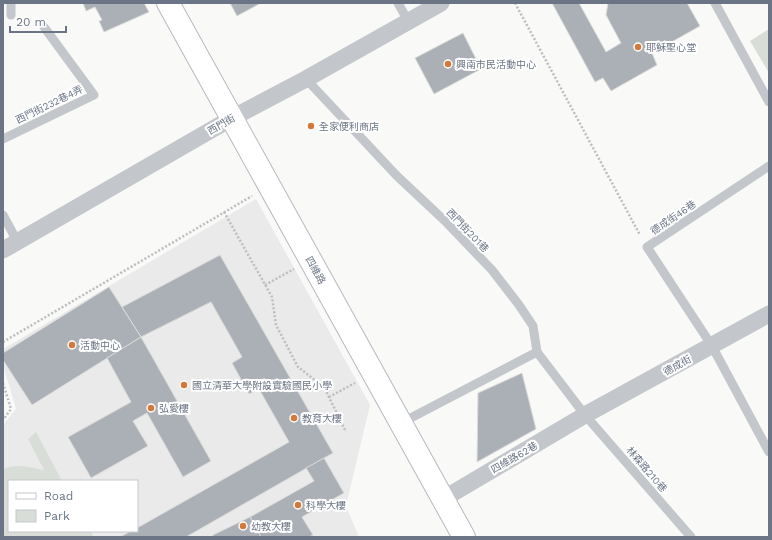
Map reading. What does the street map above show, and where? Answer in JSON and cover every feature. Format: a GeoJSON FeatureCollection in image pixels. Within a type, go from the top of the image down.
{"type":"FeatureCollection","features":[{"type":"Feature","properties":{"kind":"street","name":"四維路"},"geometry":{"type":"LineString","coordinates":[[168,3],[464,537]]}},
{"type":"Feature","properties":{"kind":"street","name":"西門街"},"geometry":{"type":"LineString","coordinates":[[10,246],[232,118],[306,79],[441,3]]}},
{"type":"Feature","properties":{"kind":"street","name":"德成街"},"geometry":{"type":"LineString","coordinates":[[585,415],[769,314]]}},
{"type":"Feature","properties":{"kind":"street","name":"四維路62巷"},"geometry":{"type":"LineString","coordinates":[[442,499],[585,415]]}},
{"type":"Feature","properties":{"kind":"lane"},"geometry":{"type":"LineString","coordinates":[[11,3],[11,15]]}},
{"type":"Feature","properties":{"kind":"lane"},"geometry":{"type":"LineString","coordinates":[[398,3],[408,21]]}},
{"type":"Feature","properties":{"kind":"lane"},"geometry":{"type":"LineString","coordinates":[[714,3],[769,102]]}},
{"type":"Feature","properties":{"kind":"lane","name":"西門街232巷4弄"},"geometry":{"type":"LineString","coordinates":[[3,139],[94,95],[44,27]]}},
{"type":"Feature","properties":{"kind":"lane","name":"西門街201巷"},"geometry":{"type":"LineString","coordinates":[[306,79],[396,176],[445,221],[492,270],[533,326],[537,352],[585,415]]}},
{"type":"Feature","properties":{"kind":"lane","name":"德成街46巷"},"geometry":{"type":"LineString","coordinates":[[769,166],[647,247],[712,346],[769,452]]}},
{"type":"Feature","properties":{"kind":"lane"},"geometry":{"type":"LineString","coordinates":[[3,215],[10,246]]}},
{"type":"Feature","properties":{"kind":"lane"},"geometry":{"type":"LineString","coordinates":[[400,423],[537,352]]}},
{"type":"Feature","properties":{"kind":"lane","name":"林森路210巷"},"geometry":{"type":"LineString","coordinates":[[585,415],[691,537]]}},
{"type":"Feature","properties":{"kind":"path"},"geometry":{"type":"LineString","coordinates":[[515,3],[647,247]]}},
{"type":"Feature","properties":{"kind":"path"},"geometry":{"type":"LineString","coordinates":[[3,342],[269,185]]}},
{"type":"Feature","properties":{"kind":"path"},"geometry":{"type":"LineString","coordinates":[[224,212],[272,297],[276,325],[298,367],[324,387],[346,432]]}},
{"type":"Feature","properties":{"kind":"path"},"geometry":{"type":"LineString","coordinates":[[265,285],[310,260]]}},
{"type":"Feature","properties":{"kind":"path"},"geometry":{"type":"LineString","coordinates":[[329,397],[373,373]]}},
{"type":"Feature","properties":{"kind":"path"},"geometry":{"type":"LineString","coordinates":[[3,383],[11,409],[3,420]]}},
{"type":"Feature","properties":{"kind":"shaded area","name":"國立清華大學附設實驗國民小學"},"geometry":{"type":"Polygon","coordinates":[[[256,199],[370,405],[346,506],[359,537],[3,537],[3,425],[16,409],[3,365],[3,349],[256,199]]]}},
{"type":"Feature","properties":{"kind":"green space"},"geometry":{"type":"Polygon","coordinates":[[[769,29],[769,73],[750,41],[769,29]]]}},
{"type":"Feature","properties":{"kind":"green space"},"geometry":{"type":"Polygon","coordinates":[[[36,432],[61,480],[8,480],[8,532],[91,532],[94,537],[3,537],[3,469],[18,466],[44,470],[28,439],[36,432]]]}},
{"type":"Feature","properties":{"kind":"building"},"geometry":{"type":"Polygon","coordinates":[[[83,3],[144,3],[149,12],[104,32],[99,21],[102,20],[95,7],[86,11],[83,3]]]}},
{"type":"Feature","properties":{"kind":"building"},"geometry":{"type":"Polygon","coordinates":[[[230,3],[261,3],[237,16],[230,3]]]}},
{"type":"Feature","properties":{"kind":"building","name":"耶穌聖心堂"},"geometry":{"type":"Polygon","coordinates":[[[552,3],[579,3],[606,52],[621,43],[606,15],[608,3],[687,3],[700,26],[652,53],[657,65],[611,91],[603,78],[595,82],[552,3]]]}},
{"type":"Feature","properties":{"kind":"building","name":"興南市民活動中心"},"geometry":{"type":"Polygon","coordinates":[[[463,33],[481,69],[434,94],[415,58],[463,33]]]}},
{"type":"Feature","properties":{"kind":"building","name":"教育大樓"},"geometry":{"type":"Polygon","coordinates":[[[220,255],[333,453],[186,537],[120,537],[129,532],[138,532],[138,527],[289,442],[259,389],[249,394],[232,363],[242,357],[211,302],[141,337],[122,307],[220,255]]]}},
{"type":"Feature","properties":{"kind":"building","name":"活動中心"},"geometry":{"type":"Polygon","coordinates":[[[109,287],[141,337],[32,405],[3,360],[3,353],[109,287]]]}},
{"type":"Feature","properties":{"kind":"building","name":"弘愛樓"},"geometry":{"type":"Polygon","coordinates":[[[141,337],[211,461],[183,477],[147,413],[133,421],[148,446],[91,478],[68,437],[131,402],[107,358],[141,337]]]}},
{"type":"Feature","properties":{"kind":"building"},"geometry":{"type":"Polygon","coordinates":[[[522,373],[536,429],[477,462],[478,393],[522,373]]]}},
{"type":"Feature","properties":{"kind":"building","name":"科學大樓"},"geometry":{"type":"Polygon","coordinates":[[[324,458],[344,493],[302,517],[313,535],[309,537],[261,537],[250,517],[314,481],[306,468],[324,458]]]}},
{"type":"Feature","properties":{"kind":"building","name":"幼教大樓"},"geometry":{"type":"Polygon","coordinates":[[[250,517],[261,537],[212,537],[213,535],[250,517]]]}},
{"type":"Feature","properties":{"kind":"place","name":"耶穌聖心堂"},"geometry":{"type":"Point","coordinates":[638,47]}},
{"type":"Feature","properties":{"kind":"place","name":"興南市民活動中心"},"geometry":{"type":"Point","coordinates":[448,64]}},
{"type":"Feature","properties":{"kind":"place","name":"全家便利商店"},"geometry":{"type":"Point","coordinates":[311,126]}},
{"type":"Feature","properties":{"kind":"place","name":"活動中心"},"geometry":{"type":"Point","coordinates":[72,345]}},
{"type":"Feature","properties":{"kind":"place","name":"國立清華大學附設實驗國民小學"},"geometry":{"type":"Point","coordinates":[184,385]}},
{"type":"Feature","properties":{"kind":"place","name":"弘愛樓"},"geometry":{"type":"Point","coordinates":[151,408]}},
{"type":"Feature","properties":{"kind":"place","name":"教育大樓"},"geometry":{"type":"Point","coordinates":[294,418]}},
{"type":"Feature","properties":{"kind":"place","name":"科學大樓"},"geometry":{"type":"Point","coordinates":[298,505]}},
{"type":"Feature","properties":{"kind":"place","name":"幼教大樓"},"geometry":{"type":"Point","coordinates":[243,526]}}]}
